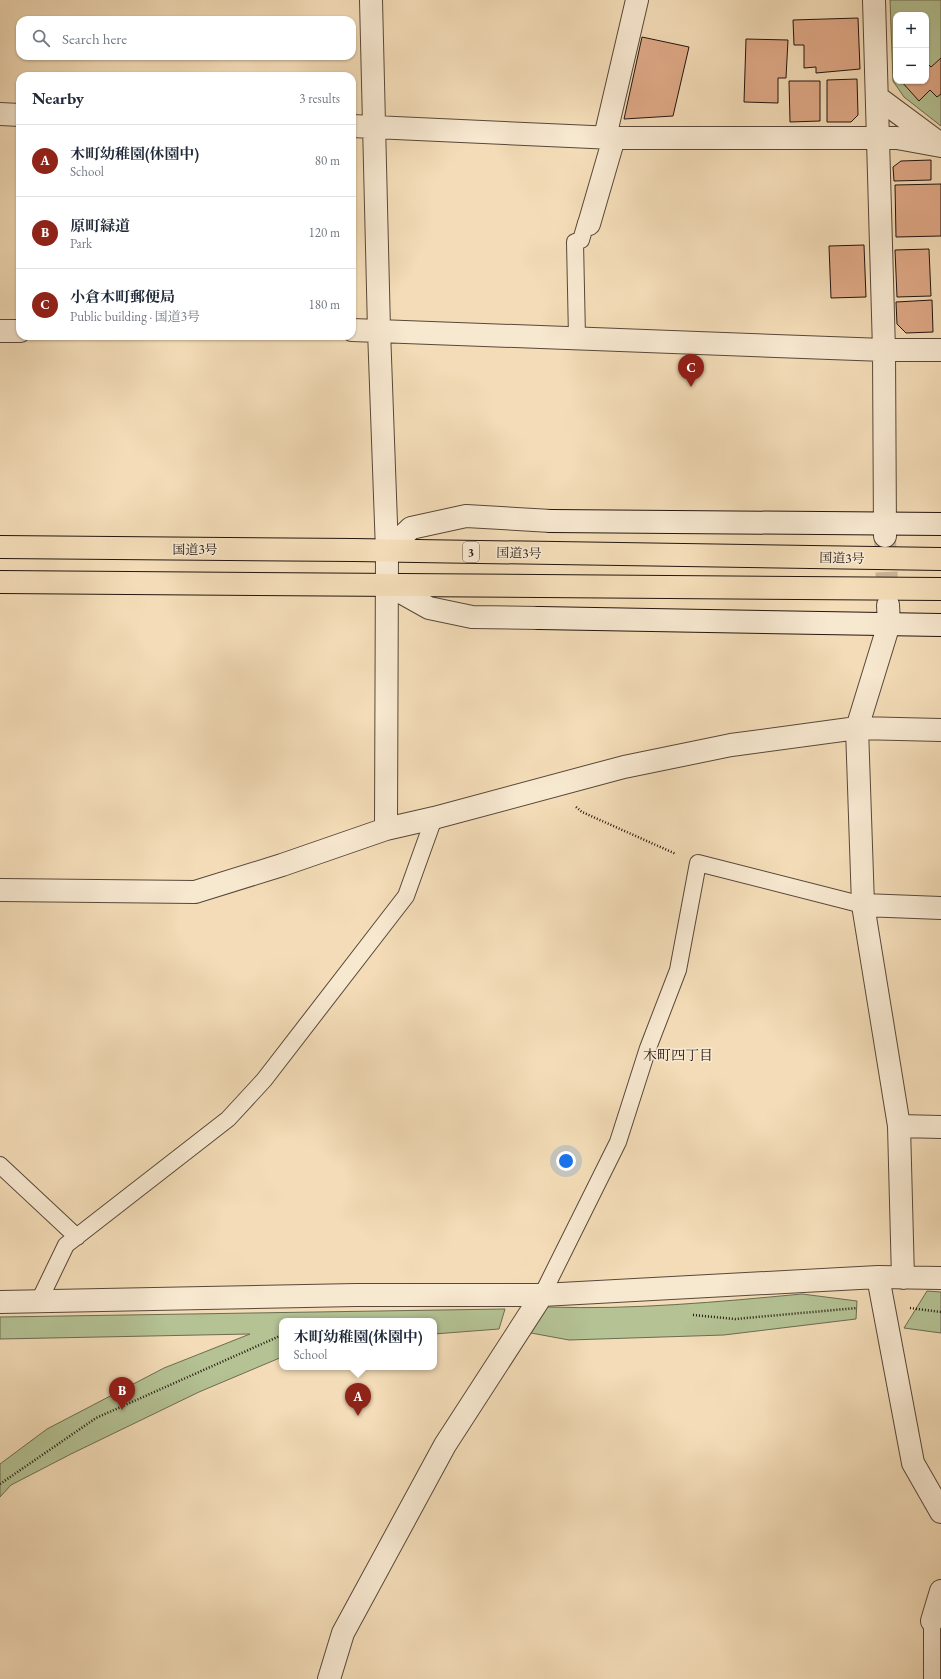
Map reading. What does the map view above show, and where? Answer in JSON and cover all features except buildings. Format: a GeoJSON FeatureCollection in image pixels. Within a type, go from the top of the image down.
{"type":"FeatureCollection","features":[{"type":"Feature","properties":{"kind":"highway","name":"国道3号"},"geometry":{"type":"LineString","coordinates":[[0,547],[941,559]]}},
{"type":"Feature","properties":{"kind":"highway"},"geometry":{"type":"LineString","coordinates":[[0,582],[941,590]]}},
{"type":"Feature","properties":{"kind":"street"},"geometry":{"type":"LineString","coordinates":[[371,0],[373,126],[388,585],[386,829]]}},
{"type":"Feature","properties":{"kind":"street"},"geometry":{"type":"LineString","coordinates":[[589,224],[610,137],[637,0]]}},
{"type":"Feature","properties":{"kind":"street"},"geometry":{"type":"LineString","coordinates":[[874,0],[884,350],[885,530]]}},
{"type":"Feature","properties":{"kind":"street"},"geometry":{"type":"LineString","coordinates":[[877,97],[941,146]]}},
{"type":"Feature","properties":{"kind":"street"},"geometry":{"type":"LineString","coordinates":[[0,114],[16,115]]}},
{"type":"Feature","properties":{"kind":"street"},"geometry":{"type":"LineString","coordinates":[[356,126],[610,137],[897,138],[941,146]]}},
{"type":"Feature","properties":{"kind":"street"},"geometry":{"type":"LineString","coordinates":[[356,330],[577,337],[884,350],[941,350]]}},
{"type":"Feature","properties":{"kind":"street"},"geometry":{"type":"LineString","coordinates":[[0,331],[16,331]]}},
{"type":"Feature","properties":{"kind":"street"},"geometry":{"type":"LineString","coordinates":[[387,551],[411,528],[466,516],[551,521],[885,530],[941,524]]}},
{"type":"Feature","properties":{"kind":"street"},"geometry":{"type":"LineString","coordinates":[[388,585],[429,608],[472,618],[889,615],[941,625]]}},
{"type":"Feature","properties":{"kind":"street"},"geometry":{"type":"LineString","coordinates":[[889,615],[857,728],[863,905],[899,1126],[903,1278]]}},
{"type":"Feature","properties":{"kind":"street"},"geometry":{"type":"LineString","coordinates":[[0,890],[195,892],[282,865],[386,829],[434,818],[624,767],[731,745],[857,728],[941,730]]}},
{"type":"Feature","properties":{"kind":"street"},"geometry":{"type":"LineString","coordinates":[[863,905],[941,908]]}},
{"type":"Feature","properties":{"kind":"street"},"geometry":{"type":"LineString","coordinates":[[899,1126],[941,1127]]}},
{"type":"Feature","properties":{"kind":"street"},"geometry":{"type":"LineString","coordinates":[[878,1277],[913,1464],[941,1512]]}},
{"type":"Feature","properties":{"kind":"street"},"geometry":{"type":"LineString","coordinates":[[0,1302],[348,1295],[542,1295],[878,1277],[941,1278]]}},
{"type":"Feature","properties":{"kind":"street"},"geometry":{"type":"LineString","coordinates":[[329,1679],[343,1633],[445,1445],[542,1295]]}},
{"type":"Feature","properties":{"kind":"street"},"geometry":{"type":"LineString","coordinates":[[932,1621],[941,1591]]}},
{"type":"Feature","properties":{"kind":"lane"},"geometry":{"type":"LineString","coordinates":[[577,337],[575,242],[580,240],[586,223],[589,224]]}},
{"type":"Feature","properties":{"kind":"lane"},"geometry":{"type":"LineString","coordinates":[[38,1301],[66,1245],[228,1119],[264,1080],[406,896],[434,818]]}},
{"type":"Feature","properties":{"kind":"lane"},"geometry":{"type":"LineString","coordinates":[[542,1295],[618,1142],[648,1048],[678,970],[698,863],[863,905]]}},
{"type":"Feature","properties":{"kind":"lane"},"geometry":{"type":"LineString","coordinates":[[0,1166],[77,1237]]}},
{"type":"Feature","properties":{"kind":"lane"},"geometry":{"type":"LineString","coordinates":[[932,1621],[932,1679]]}},
{"type":"Feature","properties":{"kind":"path"},"geometry":{"type":"LineString","coordinates":[[551,786],[582,812],[698,863]]}},
{"type":"Feature","properties":{"kind":"path"},"geometry":{"type":"LineString","coordinates":[[0,1484],[96,1418],[279,1336]]}},
{"type":"Feature","properties":{"kind":"green space"},"geometry":{"type":"Polygon","coordinates":[[[890,0],[941,0],[941,126],[904,97],[895,84],[929,84],[929,12],[893,12],[893,81],[890,0]]]}},
{"type":"Feature","properties":{"kind":"green space"},"geometry":{"type":"Polygon","coordinates":[[[927,1291],[941,1292],[941,1333],[904,1328],[927,1291]]]}},
{"type":"Feature","properties":{"kind":"green space"},"geometry":{"type":"Polygon","coordinates":[[[802,1294],[857,1301],[856,1319],[724,1335],[569,1340],[531,1333],[547,1307],[579,1308],[643,1306],[802,1294]]]}},
{"type":"Feature","properties":{"kind":"green space"},"geometry":{"type":"Polygon","coordinates":[[[505,1309],[499,1329],[437,1334],[437,1318],[279,1318],[279,1358],[199,1392],[71,1454],[11,1485],[0,1497],[0,1464],[47,1429],[164,1368],[250,1334],[0,1339],[0,1317],[505,1309]]]}},
{"type":"Feature","properties":{"kind":"tunnel"},"geometry":{"type":"LineString","coordinates":[[885,539],[888,605]]}},
{"type":"Feature","properties":{"kind":"place","name":"小倉木町郵便局"},"geometry":{"type":"Point","coordinates":[691,387]}},
{"type":"Feature","properties":{"kind":"place","name":"原町緑道"},"geometry":{"type":"Point","coordinates":[122,1410]}},
{"type":"Feature","properties":{"kind":"place","name":"木町幼稚園(休園中)"},"geometry":{"type":"Point","coordinates":[358,1416]}},
{"type":"Feature","properties":{"kind":"district","name":"木町四丁目"},"geometry":{"type":"Point","coordinates":[678,1055]}}]}
